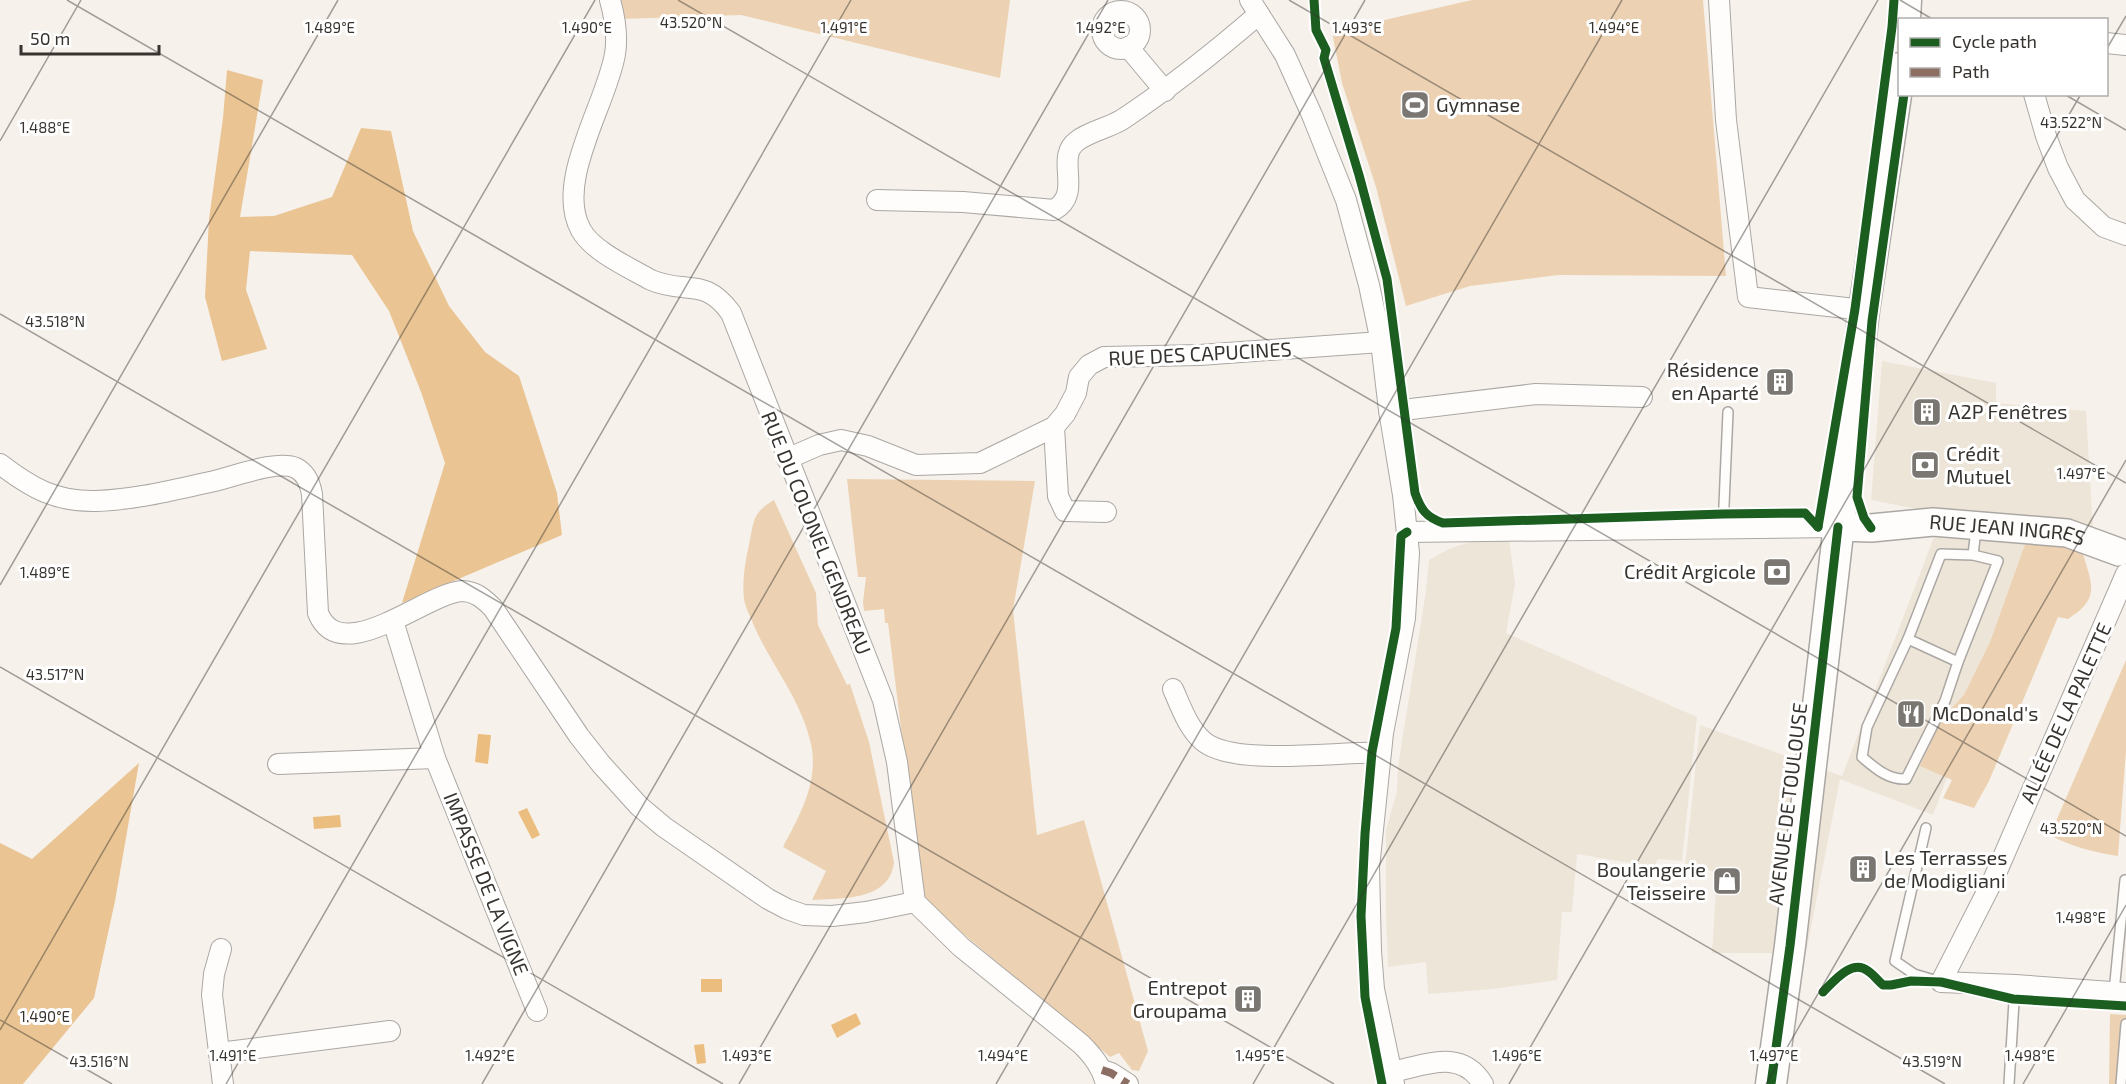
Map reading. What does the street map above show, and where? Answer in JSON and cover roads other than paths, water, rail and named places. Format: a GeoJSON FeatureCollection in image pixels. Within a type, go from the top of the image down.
{"type":"FeatureCollection","features":[{"type":"Feature","properties":{"kind":"main road"},"geometry":{"type":"LineString","coordinates":[[1905,18],[1906,0]]}},
{"type":"Feature","properties":{"kind":"main road","name":"AVENUE DE TOULOUSE"},"geometry":{"type":"LineString","coordinates":[[1771,1084],[1790,946],[1864,310],[1898,75]]}},
{"type":"Feature","properties":{"kind":"street","name":"RUE DU COLONEL GENDREAU"},"geometry":{"type":"LineString","coordinates":[[610,0],[617,35],[615,53],[611,74],[579,159],[574,189],[575,215],[581,231],[593,244],[651,280],[714,294],[730,314],[883,700],[897,762],[915,902]]}},
{"type":"Feature","properties":{"kind":"street"},"geometry":{"type":"LineString","coordinates":[[1719,0],[1726,120],[1748,297],[1864,310]]}},
{"type":"Feature","properties":{"kind":"street"},"geometry":{"type":"LineString","coordinates":[[877,200],[963,202],[1054,210],[1063,205],[1068,197],[1069,150],[1077,141],[1119,121],[1165,91],[1254,7],[1286,55],[1346,200],[1369,285],[1381,342],[1403,495],[1409,553],[1405,618],[1380,753],[1370,841],[1369,905],[1374,989],[1393,1078],[1450,1060],[1465,1065],[1483,1084]]}},
{"type":"Feature","properties":{"kind":"street"},"geometry":{"type":"LineString","coordinates":[[2108,43],[2126,45]]}},
{"type":"Feature","properties":{"kind":"street"},"geometry":{"type":"LineString","coordinates":[[1128,47],[1165,91]]}},
{"type":"Feature","properties":{"kind":"street"},"geometry":{"type":"LineString","coordinates":[[2035,96],[2058,168],[2074,200],[2104,227],[2126,235]]}},
{"type":"Feature","properties":{"kind":"street","name":"RUE DES CAPUCINES"},"geometry":{"type":"LineString","coordinates":[[787,459],[819,445],[841,440],[868,446],[916,465],[980,463],[1054,427],[1065,414],[1076,393],[1079,377],[1089,365],[1104,357],[1200,355],[1381,342]]}},
{"type":"Feature","properties":{"kind":"street"},"geometry":{"type":"LineString","coordinates":[[1389,410],[1536,394],[1642,397]]}},
{"type":"Feature","properties":{"kind":"street"},"geometry":{"type":"LineString","coordinates":[[1054,427],[1058,496],[1065,512],[1106,512]]}},
{"type":"Feature","properties":{"kind":"street"},"geometry":{"type":"LineString","coordinates":[[0,464],[35,489],[55,496],[95,501],[121,499],[200,484],[273,466],[294,467],[304,473],[310,483],[318,614],[330,630],[343,634],[358,632],[393,621],[449,593],[463,591],[474,593],[493,608],[579,736],[601,764],[632,799],[673,834],[748,886],[787,909],[804,915],[832,916],[915,902],[961,947],[1081,1044],[1093,1056],[1104,1077],[1111,1072],[1128,1084]]}},
{"type":"Feature","properties":{"kind":"street"},"geometry":{"type":"LineString","coordinates":[[1407,532],[1723,528],[1840,518]]}},
{"type":"Feature","properties":{"kind":"street","name":"RUE JEAN INGRES"},"geometry":{"type":"LineString","coordinates":[[1840,518],[1891,526],[1933,522],[2067,533],[2124,560]]}},
{"type":"Feature","properties":{"kind":"street","name":"ALLÉE DE LA PALETTE"},"geometry":{"type":"LineString","coordinates":[[1941,982],[1994,878],[2124,560]]}},
{"type":"Feature","properties":{"kind":"street","name":"IMPASSE DE LA VIGNE"},"geometry":{"type":"LineString","coordinates":[[393,621],[435,758],[537,1011]]}},
{"type":"Feature","properties":{"kind":"street"},"geometry":{"type":"LineString","coordinates":[[1173,689],[1189,723],[1202,740],[1215,749],[1236,754],[1267,755],[1380,753]]}},
{"type":"Feature","properties":{"kind":"street"},"geometry":{"type":"LineString","coordinates":[[278,764],[435,758]]}},
{"type":"Feature","properties":{"kind":"street"},"geometry":{"type":"LineString","coordinates":[[221,949],[214,974],[212,995],[223,1084]]}},
{"type":"Feature","properties":{"kind":"street"},"geometry":{"type":"LineString","coordinates":[[1941,982],[2120,992]]}},
{"type":"Feature","properties":{"kind":"street"},"geometry":{"type":"LineString","coordinates":[[219,1053],[390,1031]]}},
{"type":"Feature","properties":{"kind":"lane"},"geometry":{"type":"LineString","coordinates":[[1723,528],[1728,412]]}},
{"type":"Feature","properties":{"kind":"lane"},"geometry":{"type":"LineString","coordinates":[[1973,555],[1977,527]]}},
{"type":"Feature","properties":{"kind":"lane"},"geometry":{"type":"LineString","coordinates":[[1941,554],[1973,555],[1998,561],[1945,701],[1906,779],[1896,780],[1876,769],[1862,757],[1867,727],[1908,639],[1941,554]]}},
{"type":"Feature","properties":{"kind":"lane"},"geometry":{"type":"LineString","coordinates":[[1908,639],[1958,662]]}},
{"type":"Feature","properties":{"kind":"lane"},"geometry":{"type":"LineString","coordinates":[[1926,828],[1895,962],[1914,974],[1941,982]]}},
{"type":"Feature","properties":{"kind":"lane"},"geometry":{"type":"LineString","coordinates":[[2120,992],[2125,880]]}},
{"type":"Feature","properties":{"kind":"lane"},"geometry":{"type":"LineString","coordinates":[[2009,1084],[2014,985]]}},
{"type":"Feature","properties":{"kind":"lane"},"geometry":{"type":"LineString","coordinates":[[2121,1084],[2126,1024]]}},
{"type":"Feature","properties":{"kind":"place","name":"Gymnase"},"geometry":{"type":"Point","coordinates":[1415,105]}},
{"type":"Feature","properties":{"kind":"place","name":"Résidence en Aparté"},"geometry":{"type":"Point","coordinates":[1780,382]}},
{"type":"Feature","properties":{"kind":"place","name":"A2P Fenêtres"},"geometry":{"type":"Point","coordinates":[1927,412]}},
{"type":"Feature","properties":{"kind":"place","name":"Crédit Mutuel"},"geometry":{"type":"Point","coordinates":[1925,465]}},
{"type":"Feature","properties":{"kind":"place","name":"Crédit Argicole"},"geometry":{"type":"Point","coordinates":[1777,572]}},
{"type":"Feature","properties":{"kind":"place","name":"McDonald's"},"geometry":{"type":"Point","coordinates":[1911,714]}},
{"type":"Feature","properties":{"kind":"place","name":"Les Terrasses de Modigliani"},"geometry":{"type":"Point","coordinates":[1863,869]}},
{"type":"Feature","properties":{"kind":"place","name":"Boulangerie Teisseire"},"geometry":{"type":"Point","coordinates":[1727,881]}},
{"type":"Feature","properties":{"kind":"place","name":"Entrepot Groupama"},"geometry":{"type":"Point","coordinates":[1248,999]}}]}
